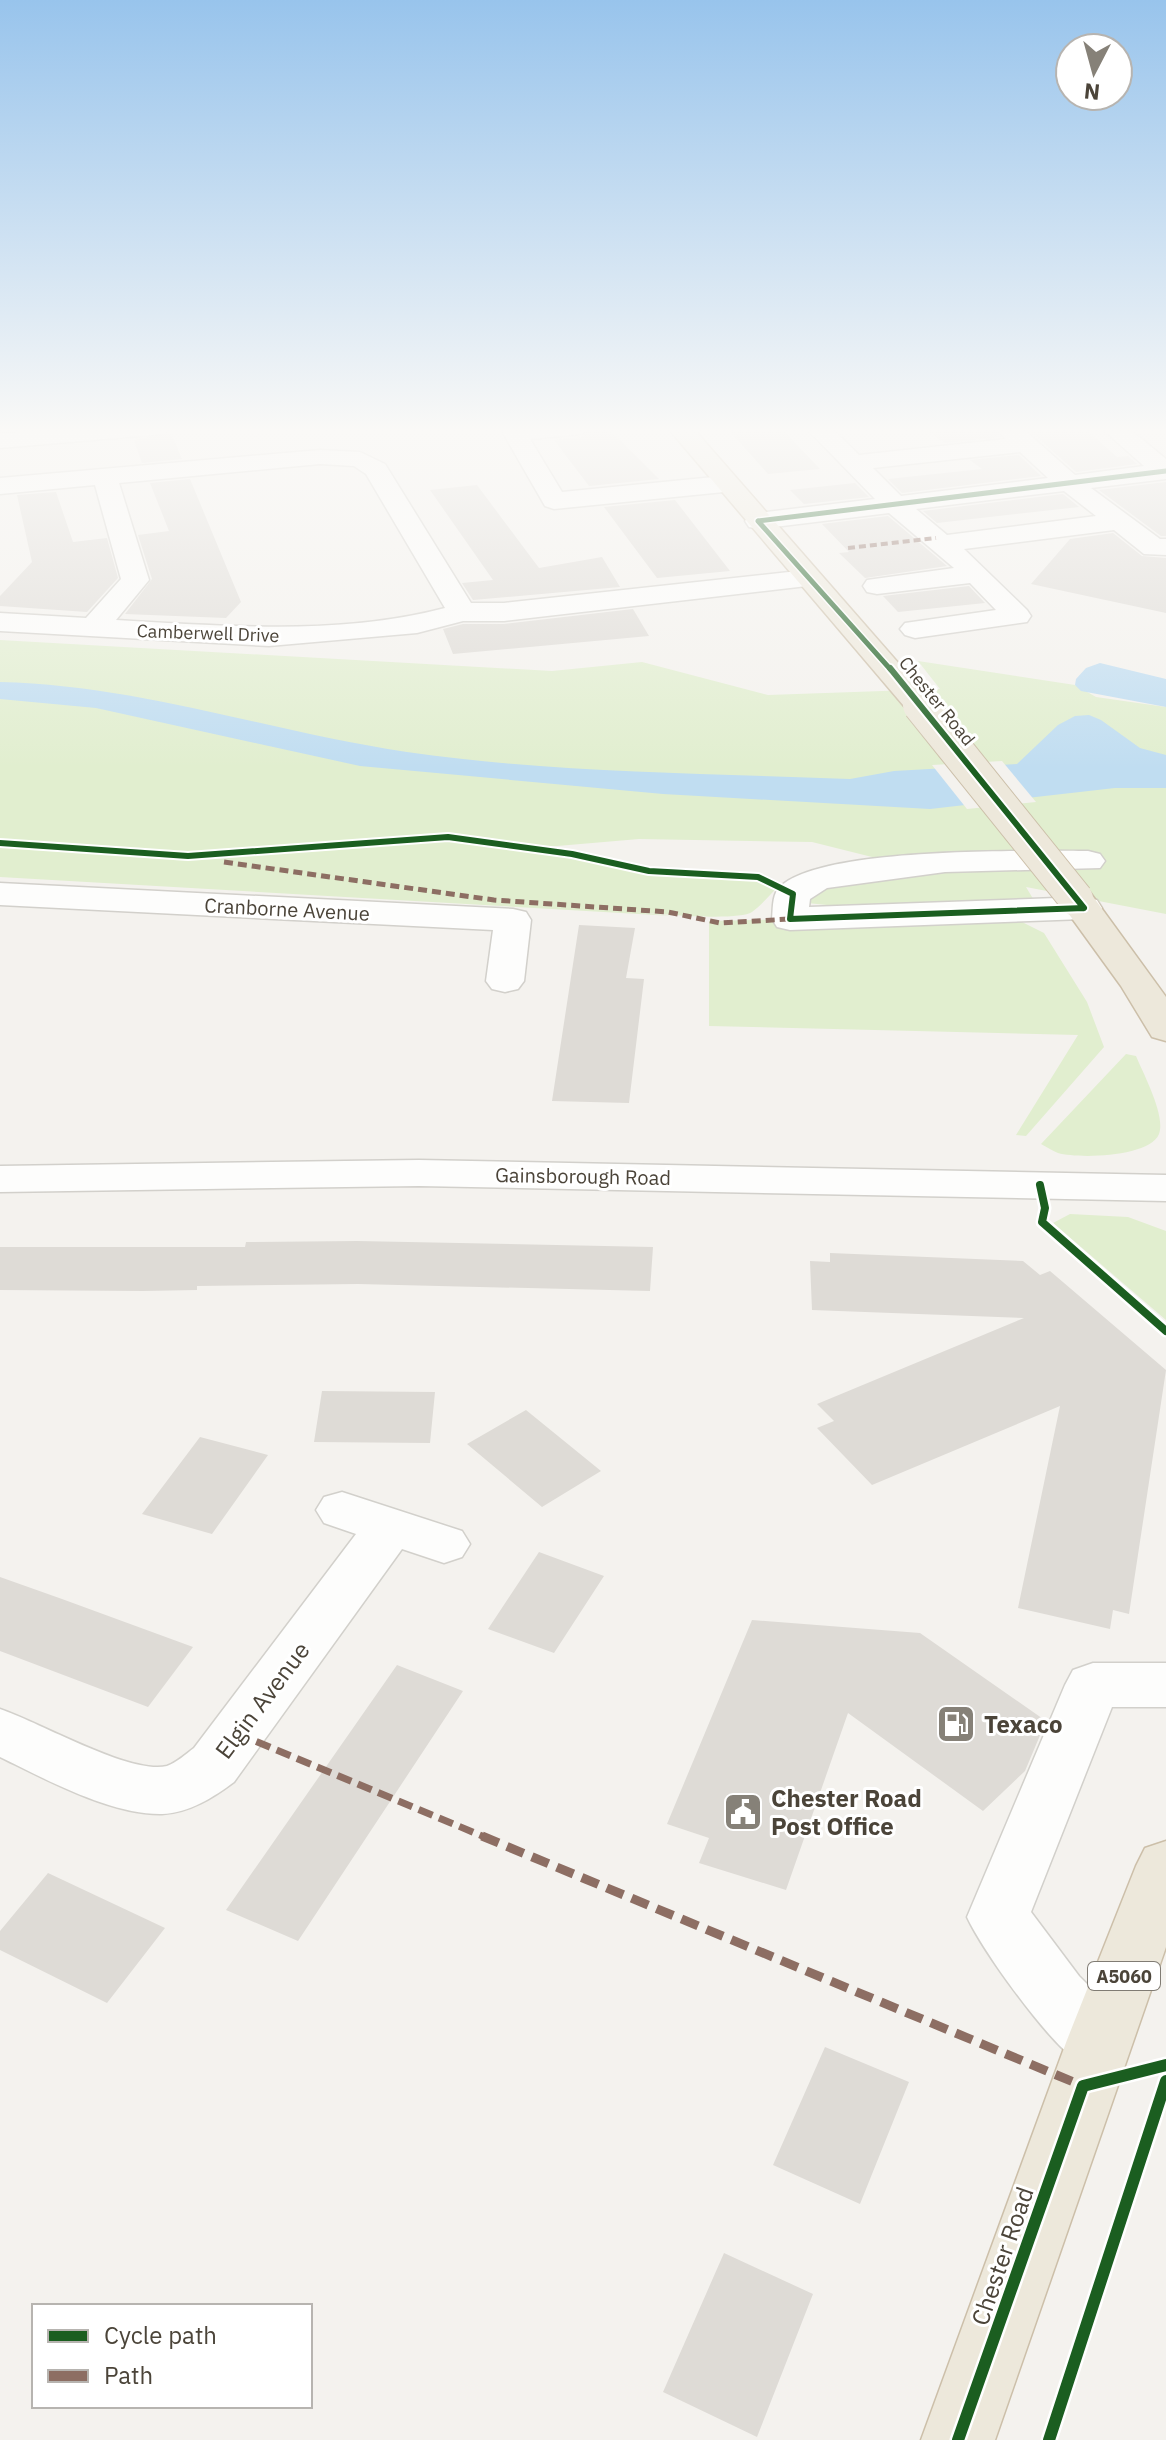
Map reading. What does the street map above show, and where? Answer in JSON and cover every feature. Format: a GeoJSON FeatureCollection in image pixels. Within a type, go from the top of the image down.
{"type":"FeatureCollection","features":[{"type":"Feature","properties":{"kind":"highway","name":"Chester Road"},"geometry":{"type":"LineString","coordinates":[[775,541],[865,638],[1080,904],[1139,984],[1166,1029]]}},
{"type":"Feature","properties":{"kind":"highway","name":"Chester Road"},"geometry":{"type":"LineString","coordinates":[[958,2440],[1099,2040],[1166,1866]]}},
{"type":"Feature","properties":{"kind":"street"},"geometry":{"type":"LineString","coordinates":[[94,627],[135,580],[124,541]]}},
{"type":"Feature","properties":{"kind":"street"},"geometry":{"type":"LineString","coordinates":[[419,541],[462,612]]}},
{"type":"Feature","properties":{"kind":"street"},"geometry":{"type":"LineString","coordinates":[[915,629],[1017,616],[940,541]]}},
{"type":"Feature","properties":{"kind":"street"},"geometry":{"type":"LineString","coordinates":[[944,544],[968,541]]}},
{"type":"Feature","properties":{"kind":"street"},"geometry":{"type":"LineString","coordinates":[[1145,541],[1154,548],[1166,547]]}},
{"type":"Feature","properties":{"kind":"street"},"geometry":{"type":"LineString","coordinates":[[877,586],[977,574]]}},
{"type":"Feature","properties":{"kind":"street","name":"Camberwell Drive"},"geometry":{"type":"LineString","coordinates":[[0,622],[269,637],[417,624],[462,612],[504,612],[807,578]]}},
{"type":"Feature","properties":{"kind":"street"},"geometry":{"type":"LineString","coordinates":[[1080,904],[790,919],[793,894],[817,879],[945,862],[1088,861]]}},
{"type":"Feature","properties":{"kind":"street","name":"Cranborne Avenue"},"geometry":{"type":"LineString","coordinates":[[0,894],[513,920],[505,981]]}},
{"type":"Feature","properties":{"kind":"street","name":"Gainsborough Road"},"geometry":{"type":"LineString","coordinates":[[0,1179],[419,1173],[1166,1188]]}},
{"type":"Feature","properties":{"kind":"street","name":"Elgin Avenue"},"geometry":{"type":"LineString","coordinates":[[0,1732],[136,1790],[165,1790],[190,1783],[214,1765],[367,1518],[444,1544]]}},
{"type":"Feature","properties":{"kind":"street"},"geometry":{"type":"LineString","coordinates":[[1099,2040],[1057,1996],[998,1917],[1093,1685],[1166,1685]]}},
{"type":"Feature","properties":{"kind":"green space"},"geometry":{"type":"Polygon","coordinates":[[[0,640],[552,671],[642,662],[768,695],[940,689],[918,661],[1075,685],[1096,697],[1166,707],[1166,914],[1026,887],[1035,902],[837,906],[807,903],[801,895],[888,861],[812,842],[639,839],[534,848],[649,871],[758,877],[779,886],[752,912],[717,917],[0,877],[0,640]]]}},
{"type":"Feature","properties":{"kind":"green space"},"geometry":{"type":"Polygon","coordinates":[[[1016,919],[1044,933],[1087,1002],[1104,1047],[1026,1136],[1016,1135],[1078,1035],[709,1026],[709,921],[1016,919]]]}},
{"type":"Feature","properties":{"kind":"green space"},"geometry":{"type":"Polygon","coordinates":[[[1126,1054],[1136,1056],[1157,1106],[1160,1126],[1153,1142],[1129,1152],[1097,1156],[1058,1153],[1041,1144],[1126,1054]]]}},
{"type":"Feature","properties":{"kind":"green space"},"geometry":{"type":"Polygon","coordinates":[[[1070,1214],[1128,1217],[1166,1231],[1166,1320],[1053,1223],[1070,1214]]]}},
{"type":"Feature","properties":{"kind":"water"},"geometry":{"type":"Polygon","coordinates":[[[1100,663],[1166,679],[1166,707],[1081,691],[1075,685],[1076,679],[1086,668],[1100,663]]]}},
{"type":"Feature","properties":{"kind":"water"},"geometry":{"type":"Polygon","coordinates":[[[0,682],[103,691],[356,743],[462,759],[628,771],[850,779],[894,771],[1017,764],[1058,725],[1075,716],[1089,715],[1140,748],[1166,755],[1166,788],[1115,788],[930,809],[663,794],[360,766],[96,708],[0,699],[0,682]]]}},
{"type":"Feature","properties":{"kind":"pier"},"geometry":{"type":"Polygon","coordinates":[[[1002,761],[1036,802],[967,809],[932,765],[1002,761]]]}},
{"type":"Feature","properties":{"kind":"building"},"geometry":{"type":"Polygon","coordinates":[[[27,541],[108,541],[118,578],[87,612],[0,606],[0,596],[32,562],[27,541]]]}},
{"type":"Feature","properties":{"kind":"building"},"geometry":{"type":"Polygon","coordinates":[[[140,541],[216,541],[241,602],[226,618],[125,614],[152,579],[140,541]]]}},
{"type":"Feature","properties":{"kind":"building"},"geometry":{"type":"Polygon","coordinates":[[[466,541],[519,541],[539,568],[602,557],[620,587],[473,600],[462,583],[493,580],[466,541]]]}},
{"type":"Feature","properties":{"kind":"building"},"geometry":{"type":"Polygon","coordinates":[[[629,541],[707,541],[730,571],[657,578],[629,541]]]}},
{"type":"Feature","properties":{"kind":"building"},"geometry":{"type":"Polygon","coordinates":[[[838,541],[917,541],[947,566],[865,578],[839,553],[849,552],[838,541]]]}},
{"type":"Feature","properties":{"kind":"building"},"geometry":{"type":"Polygon","coordinates":[[[1068,541],[1123,541],[1142,556],[1166,558],[1166,613],[1031,584],[1068,541]]]}},
{"type":"Feature","properties":{"kind":"building"},"geometry":{"type":"Polygon","coordinates":[[[969,586],[985,603],[898,612],[883,596],[969,586]]]}},
{"type":"Feature","properties":{"kind":"building"},"geometry":{"type":"Polygon","coordinates":[[[633,609],[649,636],[453,654],[443,629],[463,624],[504,624],[633,609]]]}},
{"type":"Feature","properties":{"kind":"building"},"geometry":{"type":"Polygon","coordinates":[[[579,925],[635,928],[626,978],[644,979],[629,1103],[552,1101],[579,925]]]}},
{"type":"Feature","properties":{"kind":"building"},"geometry":{"type":"Polygon","coordinates":[[[246,1242],[653,1247],[650,1291],[358,1284],[197,1286],[197,1290],[143,1291],[0,1290],[0,1247],[245,1247],[246,1242]]]}},
{"type":"Feature","properties":{"kind":"building"},"geometry":{"type":"Polygon","coordinates":[[[830,1253],[1023,1261],[1040,1275],[1050,1271],[1166,1370],[1129,1614],[1113,1610],[1110,1629],[1018,1608],[1060,1406],[872,1485],[817,1428],[834,1421],[817,1404],[1024,1318],[812,1310],[810,1261],[830,1262],[830,1253]]]}},
{"type":"Feature","properties":{"kind":"building"},"geometry":{"type":"Polygon","coordinates":[[[322,1391],[435,1392],[430,1443],[314,1442],[322,1391]]]}},
{"type":"Feature","properties":{"kind":"building"},"geometry":{"type":"Polygon","coordinates":[[[526,1410],[601,1471],[542,1507],[467,1444],[526,1410]]]}},
{"type":"Feature","properties":{"kind":"building"},"geometry":{"type":"Polygon","coordinates":[[[200,1437],[268,1455],[212,1534],[142,1514],[200,1437]]]}},
{"type":"Feature","properties":{"kind":"building"},"geometry":{"type":"Polygon","coordinates":[[[539,1552],[604,1576],[554,1653],[488,1629],[539,1552]]]}},
{"type":"Feature","properties":{"kind":"building"},"geometry":{"type":"Polygon","coordinates":[[[0,1577],[193,1647],[148,1707],[0,1651],[0,1577]]]}},
{"type":"Feature","properties":{"kind":"building"},"geometry":{"type":"Polygon","coordinates":[[[752,1620],[920,1633],[1046,1721],[1025,1771],[983,1811],[848,1713],[786,1890],[699,1863],[709,1838],[667,1824],[752,1620]]]}},
{"type":"Feature","properties":{"kind":"building"},"geometry":{"type":"Polygon","coordinates":[[[397,1665],[463,1691],[298,1941],[226,1910],[397,1665]]]}},
{"type":"Feature","properties":{"kind":"building"},"geometry":{"type":"Polygon","coordinates":[[[48,1873],[165,1928],[107,2003],[0,1950],[0,1931],[48,1873]]]}},
{"type":"Feature","properties":{"kind":"building"},"geometry":{"type":"Polygon","coordinates":[[[825,2047],[909,2082],[860,2204],[773,2165],[825,2047]]]}},
{"type":"Feature","properties":{"kind":"building"},"geometry":{"type":"Polygon","coordinates":[[[724,2253],[813,2294],[757,2437],[663,2392],[724,2253]]]}},
{"type":"Feature","properties":{"kind":"marked path"},"geometry":{"type":"LineString","coordinates":[[848,548],[911,541]]}},
{"type":"Feature","properties":{"kind":"marked path"},"geometry":{"type":"LineString","coordinates":[[224,862],[494,900],[668,912],[720,923],[790,919]]}},
{"type":"Feature","properties":{"kind":"marked path"},"geometry":{"type":"LineString","coordinates":[[236,1733],[1083,2086]]}},
{"type":"Feature","properties":{"kind":"cycle path"},"geometry":{"type":"LineString","coordinates":[[776,541],[865,638],[1084,908]]}},
{"type":"Feature","properties":{"kind":"cycle path"},"geometry":{"type":"LineString","coordinates":[[0,843],[188,856],[448,837],[572,854],[649,871],[758,877],[793,894],[790,919],[1084,908]]}},
{"type":"Feature","properties":{"kind":"cycle path"},"geometry":{"type":"LineString","coordinates":[[1040,1185],[1045,1208],[1042,1222],[1166,1331]]}},
{"type":"Feature","properties":{"kind":"cycle path"},"geometry":{"type":"LineString","coordinates":[[958,2440],[1083,2086],[1166,2065]]}},
{"type":"Feature","properties":{"kind":"cycle path"},"geometry":{"type":"LineString","coordinates":[[1049,2440],[1166,2081]]}},
{"type":"Feature","properties":{"kind":"place","name":"Texaco"},"geometry":{"type":"Point","coordinates":[956,1724]}},
{"type":"Feature","properties":{"kind":"place","name":"Chester Road Post Office"},"geometry":{"type":"Point","coordinates":[743,1812]}}]}
